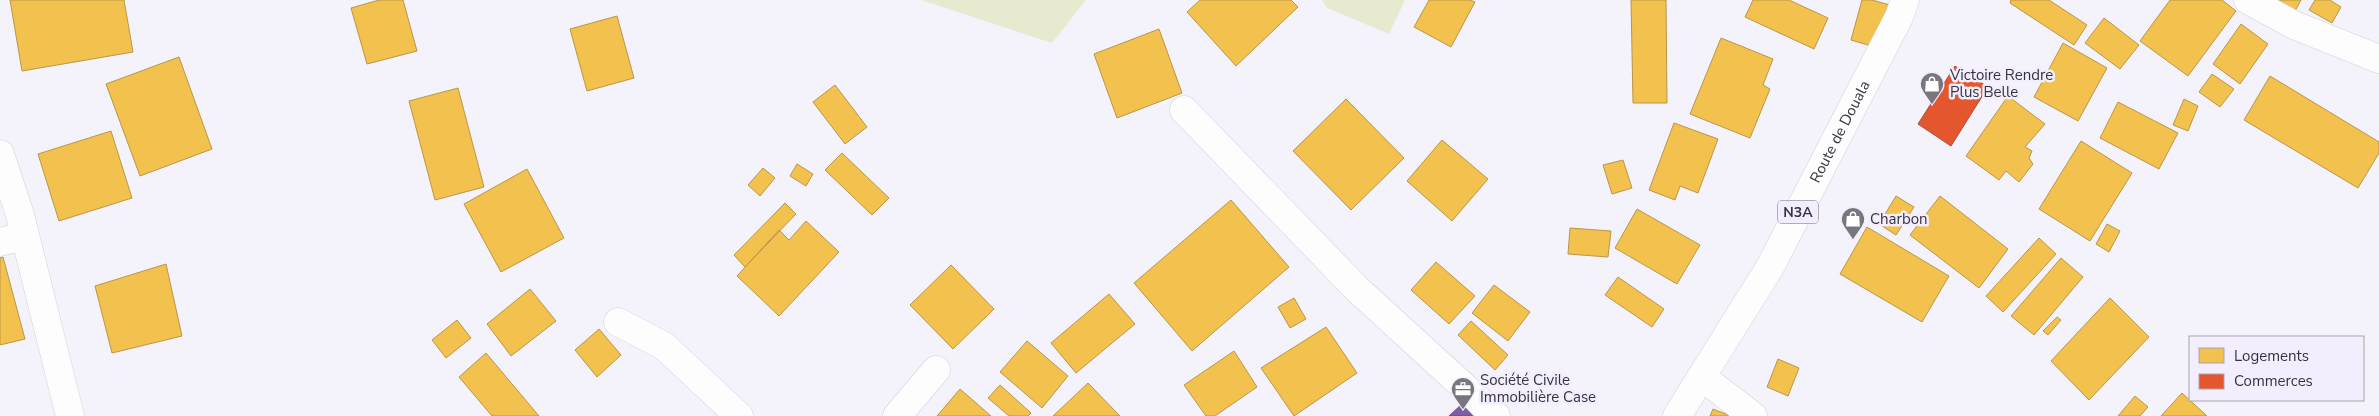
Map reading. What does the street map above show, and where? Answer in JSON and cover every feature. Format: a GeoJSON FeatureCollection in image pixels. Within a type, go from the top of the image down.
{"type":"FeatureCollection","features":[{"type":"Feature","properties":{"kind":"main road","name":"Route de Douala"},"geometry":{"type":"LineString","coordinates":[[1677,416],[1770,267],[1899,16],[1905,0]]}},
{"type":"Feature","properties":{"kind":"main road"},"geometry":{"type":"LineString","coordinates":[[2248,0],[2294,25],[2379,59]]}},
{"type":"Feature","properties":{"kind":"main road"},"geometry":{"type":"LineString","coordinates":[[1184,110],[1356,288],[1496,416]]}},
{"type":"Feature","properties":{"kind":"main road"},"geometry":{"type":"LineString","coordinates":[[0,154],[13,239],[70,416]]}},
{"type":"Feature","properties":{"kind":"main road"},"geometry":{"type":"LineString","coordinates":[[618,322],[664,346],[739,416]]}},
{"type":"Feature","properties":{"kind":"main road"},"geometry":{"type":"LineString","coordinates":[[897,416],[936,370]]}},
{"type":"Feature","properties":{"kind":"main road"},"geometry":{"type":"LineString","coordinates":[[1702,377],[1753,416]]}},
{"type":"Feature","properties":{"kind":"green space"},"geometry":{"type":"Polygon","coordinates":[[[921,0],[1086,0],[1052,43],[921,0]]]}},
{"type":"Feature","properties":{"kind":"green space"},"geometry":{"type":"Polygon","coordinates":[[[1322,0],[1405,0],[1389,34],[1327,8],[1322,0]]]}},
{"type":"Feature","properties":{"kind":"building: Logements"},"geometry":{"type":"Polygon","coordinates":[[[10,0],[124,0],[133,52],[22,71],[10,0]]]}},
{"type":"Feature","properties":{"kind":"building: Logements"},"geometry":{"type":"Polygon","coordinates":[[[379,0],[403,0],[417,51],[367,64],[351,8],[379,0]]]}},
{"type":"Feature","properties":{"kind":"building: Logements"},"geometry":{"type":"Polygon","coordinates":[[[1200,0],[1291,0],[1298,7],[1236,66],[1187,12],[1200,0]]]}},
{"type":"Feature","properties":{"kind":"building: Logements"},"geometry":{"type":"Polygon","coordinates":[[[1429,0],[1470,0],[1475,2],[1451,47],[1414,27],[1429,0]]]}},
{"type":"Feature","properties":{"kind":"building: Logements"},"geometry":{"type":"Polygon","coordinates":[[[1631,0],[1666,0],[1667,103],[1633,103],[1631,0]]]}},
{"type":"Feature","properties":{"kind":"building: Logements"},"geometry":{"type":"Polygon","coordinates":[[[1753,0],[1789,0],[1828,18],[1814,49],[1745,17],[1753,0]]]}},
{"type":"Feature","properties":{"kind":"building: Logements"},"geometry":{"type":"Polygon","coordinates":[[[1862,0],[1872,0],[1890,5],[1878,48],[1851,40],[1862,0]]]}},
{"type":"Feature","properties":{"kind":"building: Logements"},"geometry":{"type":"Polygon","coordinates":[[[2011,0],[2049,0],[2087,25],[2074,45],[2010,3],[2011,0]]]}},
{"type":"Feature","properties":{"kind":"building: Logements"},"geometry":{"type":"Polygon","coordinates":[[[2170,0],[2222,0],[2236,11],[2188,76],[2140,41],[2170,0]]]}},
{"type":"Feature","properties":{"kind":"building: Logements"},"geometry":{"type":"Polygon","coordinates":[[[2274,0],[2301,0],[2295,11],[2274,0]]]}},
{"type":"Feature","properties":{"kind":"building: Logements"},"geometry":{"type":"Polygon","coordinates":[[[2315,0],[2330,0],[2341,7],[2332,23],[2309,10],[2315,0]]]}},
{"type":"Feature","properties":{"kind":"building: Logements"},"geometry":{"type":"Polygon","coordinates":[[[617,16],[634,78],[587,91],[570,29],[617,16]]]}},
{"type":"Feature","properties":{"kind":"building: Logements"},"geometry":{"type":"Polygon","coordinates":[[[2104,18],[2139,45],[2120,69],[2085,43],[2104,18]]]}},
{"type":"Feature","properties":{"kind":"building: Logements"},"geometry":{"type":"Polygon","coordinates":[[[2241,24],[2268,44],[2240,84],[2213,64],[2241,24]]]}},
{"type":"Feature","properties":{"kind":"building: Logements"},"geometry":{"type":"Polygon","coordinates":[[[1159,29],[1182,93],[1117,118],[1094,54],[1159,29]]]}},
{"type":"Feature","properties":{"kind":"building: Logements"},"geometry":{"type":"Polygon","coordinates":[[[1721,38],[1773,59],[1763,85],[1770,89],[1750,138],[1690,114],[1721,38]]]}},
{"type":"Feature","properties":{"kind":"building: Logements"},"geometry":{"type":"Polygon","coordinates":[[[2063,43],[2107,68],[2078,121],[2034,97],[2063,43]]]}},
{"type":"Feature","properties":{"kind":"building: Logements"},"geometry":{"type":"Polygon","coordinates":[[[179,57],[212,149],[140,176],[106,84],[179,57]]]}},
{"type":"Feature","properties":{"kind":"building: Logements"},"geometry":{"type":"Polygon","coordinates":[[[2212,74],[2234,89],[2220,107],[2199,92],[2212,74]]]}},
{"type":"Feature","properties":{"kind":"building: Logements"},"geometry":{"type":"Polygon","coordinates":[[[2270,76],[2379,142],[2379,153],[2358,188],[2244,120],[2270,76]]]}},
{"type":"Feature","properties":{"kind":"building: Logements"},"geometry":{"type":"Polygon","coordinates":[[[835,85],[867,127],[845,144],[813,102],[835,85]]]}},
{"type":"Feature","properties":{"kind":"building: Logements"},"geometry":{"type":"Polygon","coordinates":[[[458,88],[484,187],[435,200],[409,101],[458,88]]]}},
{"type":"Feature","properties":{"kind":"building: Logements"},"geometry":{"type":"Polygon","coordinates":[[[2008,96],[2045,124],[2025,147],[2032,151],[2029,158],[2033,164],[2019,182],[2006,171],[1999,180],[1966,156],[2008,96]]]}},
{"type":"Feature","properties":{"kind":"building: Logements"},"geometry":{"type":"Polygon","coordinates":[[[1346,99],[1404,158],[1351,210],[1293,151],[1346,99]]]}},
{"type":"Feature","properties":{"kind":"building: Logements"},"geometry":{"type":"Polygon","coordinates":[[[2184,99],[2198,106],[2188,131],[2173,125],[2184,99]]]}},
{"type":"Feature","properties":{"kind":"building: Logements"},"geometry":{"type":"Polygon","coordinates":[[[2118,102],[2178,133],[2159,169],[2100,138],[2118,102]]]}},
{"type":"Feature","properties":{"kind":"building: Logements"},"geometry":{"type":"Polygon","coordinates":[[[1674,123],[1718,139],[1698,193],[1680,186],[1675,200],[1649,190],[1674,123]]]}},
{"type":"Feature","properties":{"kind":"building: Logements"},"geometry":{"type":"Polygon","coordinates":[[[111,131],[132,198],[59,221],[38,154],[111,131]]]}},
{"type":"Feature","properties":{"kind":"building: Logements"},"geometry":{"type":"Polygon","coordinates":[[[1442,140],[1488,179],[1452,221],[1407,181],[1442,140]]]}},
{"type":"Feature","properties":{"kind":"building: Logements"},"geometry":{"type":"Polygon","coordinates":[[[2081,141],[2132,173],[2090,241],[2039,209],[2081,141]]]}},
{"type":"Feature","properties":{"kind":"building: Logements"},"geometry":{"type":"Polygon","coordinates":[[[842,153],[889,198],[872,215],[825,170],[842,153]]]}},
{"type":"Feature","properties":{"kind":"building: Logements"},"geometry":{"type":"Polygon","coordinates":[[[1623,160],[1632,188],[1612,194],[1603,165],[1623,160]]]}},
{"type":"Feature","properties":{"kind":"building: Logements"},"geometry":{"type":"Polygon","coordinates":[[[797,164],[813,174],[806,186],[790,176],[797,164]]]}},
{"type":"Feature","properties":{"kind":"building: Logements"},"geometry":{"type":"Polygon","coordinates":[[[763,168],[775,178],[760,196],[748,185],[763,168]]]}},
{"type":"Feature","properties":{"kind":"building: Logements"},"geometry":{"type":"Polygon","coordinates":[[[527,169],[564,238],[501,272],[464,204],[527,169]]]}},
{"type":"Feature","properties":{"kind":"building: Logements"},"geometry":{"type":"Polygon","coordinates":[[[1896,196],[1914,207],[1896,235],[1879,224],[1896,196]]]}},
{"type":"Feature","properties":{"kind":"building: Logements"},"geometry":{"type":"Polygon","coordinates":[[[1940,196],[2008,249],[1979,288],[1910,235],[1940,196]]]}},
{"type":"Feature","properties":{"kind":"building: Logements"},"geometry":{"type":"Polygon","coordinates":[[[1231,200],[1289,267],[1192,351],[1134,283],[1231,200]]]}},
{"type":"Feature","properties":{"kind":"building: Logements"},"geometry":{"type":"Polygon","coordinates":[[[785,203],[796,214],[745,267],[734,255],[785,203]]]}},
{"type":"Feature","properties":{"kind":"building: Logements"},"geometry":{"type":"Polygon","coordinates":[[[1637,209],[1700,245],[1677,284],[1615,248],[1637,209]]]}},
{"type":"Feature","properties":{"kind":"building: Logements"},"geometry":{"type":"Polygon","coordinates":[[[806,221],[839,252],[779,316],[737,276],[779,230],[789,240],[806,221]]]}},
{"type":"Feature","properties":{"kind":"building: Logements"},"geometry":{"type":"Polygon","coordinates":[[[2107,224],[2120,231],[2109,252],[2096,244],[2107,224]]]}},
{"type":"Feature","properties":{"kind":"building: Logements"},"geometry":{"type":"Polygon","coordinates":[[[1867,227],[1949,276],[1922,322],[1840,274],[1867,227]]]}},
{"type":"Feature","properties":{"kind":"building: Logements"},"geometry":{"type":"Polygon","coordinates":[[[1570,228],[1611,231],[1608,257],[1568,254],[1570,228]]]}},
{"type":"Feature","properties":{"kind":"building: Logements"},"geometry":{"type":"Polygon","coordinates":[[[2039,238],[2056,254],[2003,312],[1986,296],[2039,238]]]}},
{"type":"Feature","properties":{"kind":"building: Logements"},"geometry":{"type":"Polygon","coordinates":[[[3,257],[25,339],[0,345],[0,258],[3,257]]]}},
{"type":"Feature","properties":{"kind":"building: Logements"},"geometry":{"type":"Polygon","coordinates":[[[2061,258],[2083,277],[2034,335],[2011,316],[2061,258]]]}},
{"type":"Feature","properties":{"kind":"building: Logements"},"geometry":{"type":"Polygon","coordinates":[[[1436,262],[1475,296],[1449,324],[1411,290],[1436,262]]]}},
{"type":"Feature","properties":{"kind":"building: Logements"},"geometry":{"type":"Polygon","coordinates":[[[166,264],[182,336],[112,353],[95,286],[166,264]]]}},
{"type":"Feature","properties":{"kind":"building: Logements"},"geometry":{"type":"Polygon","coordinates":[[[951,265],[994,309],[953,349],[910,305],[951,265]]]}},
{"type":"Feature","properties":{"kind":"building: Logements"},"geometry":{"type":"Polygon","coordinates":[[[1618,277],[1664,309],[1652,327],[1605,295],[1618,277]]]}},
{"type":"Feature","properties":{"kind":"building: Logements"},"geometry":{"type":"Polygon","coordinates":[[[1494,285],[1530,312],[1508,341],[1472,313],[1494,285]]]}},
{"type":"Feature","properties":{"kind":"building: Logements"},"geometry":{"type":"Polygon","coordinates":[[[530,289],[556,321],[511,356],[487,324],[530,289]]]}},
{"type":"Feature","properties":{"kind":"building: Logements"},"geometry":{"type":"Polygon","coordinates":[[[1109,294],[1135,324],[1076,373],[1051,343],[1109,294]]]}},
{"type":"Feature","properties":{"kind":"building: Logements"},"geometry":{"type":"Polygon","coordinates":[[[1294,298],[1306,319],[1290,328],[1278,307],[1294,298]]]}},
{"type":"Feature","properties":{"kind":"building: Logements"},"geometry":{"type":"Polygon","coordinates":[[[2110,298],[2149,337],[2089,400],[2051,361],[2110,298]]]}},
{"type":"Feature","properties":{"kind":"building: Logements"},"geometry":{"type":"Polygon","coordinates":[[[2057,317],[2061,320],[2048,335],[2043,331],[2057,317]]]}},
{"type":"Feature","properties":{"kind":"building: Logements"},"geometry":{"type":"Polygon","coordinates":[[[457,320],[471,338],[446,358],[432,340],[457,320]]]}},
{"type":"Feature","properties":{"kind":"building: Logements"},"geometry":{"type":"Polygon","coordinates":[[[1471,321],[1508,355],[1495,370],[1458,335],[1471,321]]]}},
{"type":"Feature","properties":{"kind":"building: Logements"},"geometry":{"type":"Polygon","coordinates":[[[1326,327],[1357,373],[1294,416],[1261,368],[1326,327]]]}},
{"type":"Feature","properties":{"kind":"building: Logements"},"geometry":{"type":"Polygon","coordinates":[[[599,329],[621,355],[597,377],[575,350],[599,329]]]}},
{"type":"Feature","properties":{"kind":"building: Logements"},"geometry":{"type":"Polygon","coordinates":[[[1027,341],[1068,376],[1042,408],[1000,372],[1027,341]]]}},
{"type":"Feature","properties":{"kind":"building: Logements"},"geometry":{"type":"Polygon","coordinates":[[[1234,351],[1257,387],[1215,416],[1206,416],[1184,385],[1234,351]]]}},
{"type":"Feature","properties":{"kind":"building: Logements"},"geometry":{"type":"Polygon","coordinates":[[[486,353],[539,416],[492,416],[459,377],[486,353]]]}},
{"type":"Feature","properties":{"kind":"building: Logements"},"geometry":{"type":"Polygon","coordinates":[[[1778,359],[1799,368],[1788,396],[1767,387],[1778,359]]]}},
{"type":"Feature","properties":{"kind":"building: Logements"},"geometry":{"type":"Polygon","coordinates":[[[1088,383],[1120,416],[1053,416],[1088,383]]]}},
{"type":"Feature","properties":{"kind":"building: Logements"},"geometry":{"type":"Polygon","coordinates":[[[1000,385],[1031,413],[1028,416],[1009,416],[988,398],[1000,385]]]}},
{"type":"Feature","properties":{"kind":"building: Logements"},"geometry":{"type":"Polygon","coordinates":[[[960,389],[991,416],[937,416],[960,389]]]}},
{"type":"Feature","properties":{"kind":"building: Logements"},"geometry":{"type":"Polygon","coordinates":[[[2182,393],[2207,416],[2161,416],[2182,393]]]}},
{"type":"Feature","properties":{"kind":"building: Logements"},"geometry":{"type":"Polygon","coordinates":[[[2135,396],[2148,407],[2140,416],[2118,416],[2135,396]]]}},
{"type":"Feature","properties":{"kind":"building: Logements"},"geometry":{"type":"Polygon","coordinates":[[[1713,409],[1731,416],[1710,416],[1713,409]]]}},
{"type":"Feature","properties":{"kind":"building: Commerces"},"geometry":{"type":"Polygon","coordinates":[[[1955,66],[1988,87],[1951,146],[1918,124],[1955,66]]]}},
{"type":"Feature","properties":{"kind":"building: Bureaux"},"geometry":{"type":"Polygon","coordinates":[[[1462,404],[1473,416],[1449,416],[1462,404]]]}},
{"type":"Feature","properties":{"kind":"place","name":"Victoire Rendre Plus Belle"},"geometry":{"type":"Point","coordinates":[1932,105]}},
{"type":"Feature","properties":{"kind":"place","name":"Charbon"},"geometry":{"type":"Point","coordinates":[1853,240]}},
{"type":"Feature","properties":{"kind":"place","name":"Société Civile Immobilière Case"},"geometry":{"type":"Point","coordinates":[1463,410]}}]}
